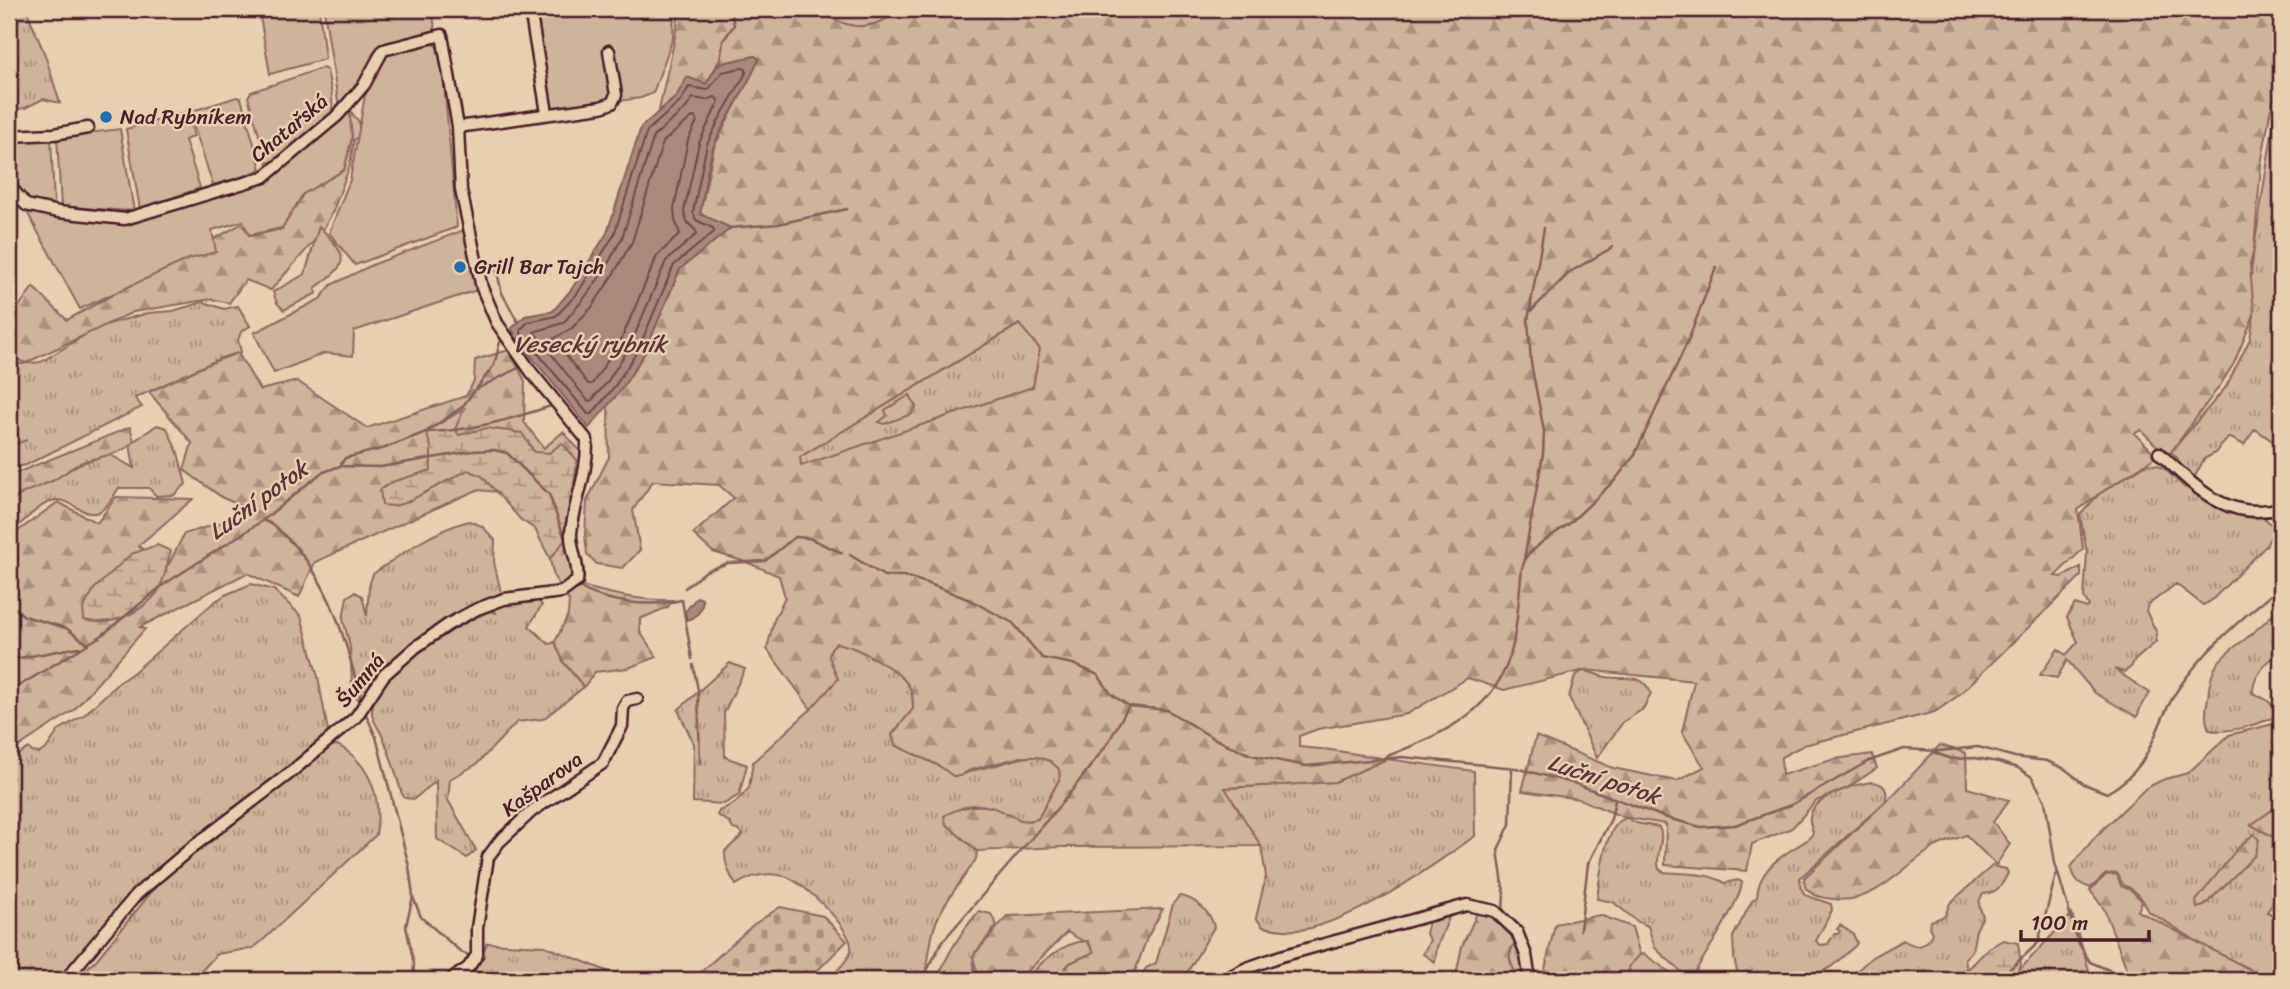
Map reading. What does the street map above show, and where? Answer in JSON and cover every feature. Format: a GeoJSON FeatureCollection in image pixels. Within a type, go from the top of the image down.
{"type":"FeatureCollection","features":[{"type":"Feature","properties":{"kind":"street"},"geometry":{"type":"LineString","coordinates":[[530,9],[547,113]]}},
{"type":"Feature","properties":{"kind":"street","name":"Chatařská"},"geometry":{"type":"LineString","coordinates":[[9,185],[26,205],[58,212],[125,219],[264,177],[337,116],[364,85],[383,50],[442,34],[458,127],[461,190],[482,288],[489,306],[532,373],[587,440]]}},
{"type":"Feature","properties":{"kind":"street"},"geometry":{"type":"LineString","coordinates":[[458,127],[601,107],[612,103],[615,95],[609,51]]}},
{"type":"Feature","properties":{"kind":"street"},"geometry":{"type":"LineString","coordinates":[[9,136],[54,134],[88,128]]}},
{"type":"Feature","properties":{"kind":"street","name":"Šumná"},"geometry":{"type":"LineString","coordinates":[[65,980],[137,894],[356,717],[384,675],[416,647],[477,609],[504,599],[562,592],[577,581],[571,531],[585,475],[587,440]]}},
{"type":"Feature","properties":{"kind":"street"},"geometry":{"type":"LineString","coordinates":[[2159,453],[2204,495],[2216,502],[2246,511],[2261,512],[2281,508]]}},
{"type":"Feature","properties":{"kind":"street","name":"Kašparova"},"geometry":{"type":"LineString","coordinates":[[450,980],[468,968],[477,954],[477,928],[488,858],[499,842],[532,811],[603,763],[622,726],[623,708],[627,701],[637,699]]}},
{"type":"Feature","properties":{"kind":"street"},"geometry":{"type":"LineString","coordinates":[[1223,980],[1281,956],[1467,905],[1495,911],[1517,932],[1526,955],[1530,980]]}},
{"type":"Feature","properties":{"kind":"green space"},"geometry":{"type":"Polygon","coordinates":[[[9,9],[26,9],[45,55],[60,103],[43,99],[25,108],[9,110],[9,9]]]}},
{"type":"Feature","properties":{"kind":"green space"},"geometry":{"type":"Polygon","coordinates":[[[268,9],[319,9],[325,59],[270,74],[260,17],[267,14],[268,9]]]}},
{"type":"Feature","properties":{"kind":"green space"},"geometry":{"type":"Polygon","coordinates":[[[324,9],[432,9],[435,28],[431,33],[381,45],[374,51],[362,82],[343,102],[338,102],[324,9]]]}},
{"type":"Feature","properties":{"kind":"green space"},"geometry":{"type":"Polygon","coordinates":[[[674,9],[673,38],[653,93],[641,98],[554,109],[549,105],[535,15],[537,10],[674,9]]]}},
{"type":"Feature","properties":{"kind":"green space"},"geometry":{"type":"Polygon","coordinates":[[[679,9],[814,9],[839,22],[859,26],[879,22],[904,9],[2281,9],[2281,71],[2261,165],[2254,248],[2250,265],[2254,315],[2234,363],[2221,384],[2169,458],[2141,430],[2135,433],[2157,456],[2078,510],[2083,549],[2055,576],[2062,577],[2081,567],[2081,576],[1959,695],[1935,712],[1804,745],[1781,757],[1782,775],[1835,759],[1872,754],[1877,768],[1847,788],[1816,801],[1792,828],[1752,844],[1747,871],[1665,865],[1666,824],[1623,817],[1579,799],[1522,791],[1536,736],[1613,768],[1677,781],[1704,767],[1682,732],[1694,681],[1585,670],[1504,690],[1468,678],[1407,714],[1318,729],[1299,736],[1299,747],[1387,759],[1335,782],[1225,788],[1261,846],[1061,847],[977,851],[946,824],[944,816],[963,808],[984,806],[1021,820],[1038,819],[1060,778],[1059,769],[1050,761],[1037,757],[1021,757],[953,776],[938,765],[895,745],[892,735],[913,709],[909,686],[896,673],[865,653],[836,643],[831,648],[829,657],[838,679],[811,709],[767,649],[774,620],[785,597],[779,576],[713,552],[693,534],[734,498],[719,485],[653,481],[633,510],[640,550],[623,568],[597,564],[587,554],[587,501],[609,457],[608,405],[644,354],[680,269],[730,228],[700,214],[714,147],[759,59],[755,56],[718,64],[706,84],[687,78],[676,97],[659,111],[679,9]],[[1019,324],[800,457],[801,466],[1033,387],[1040,349],[1019,324]]]}},
{"type":"Feature","properties":{"kind":"green space"},"geometry":{"type":"Polygon","coordinates":[[[814,9],[904,9],[880,22],[860,26],[840,22],[814,9]]]}},
{"type":"Feature","properties":{"kind":"green space"},"geometry":{"type":"Polygon","coordinates":[[[433,43],[437,47],[443,72],[457,227],[355,265],[329,233],[350,180],[365,95],[387,54],[433,43]]]}},
{"type":"Feature","properties":{"kind":"green space"},"geometry":{"type":"Polygon","coordinates":[[[322,68],[327,70],[331,90],[330,115],[317,130],[275,163],[267,162],[248,97],[251,92],[322,68]]]}},
{"type":"Feature","properties":{"kind":"green space"},"geometry":{"type":"Polygon","coordinates":[[[2281,76],[2281,447],[2255,429],[2244,445],[2229,437],[2215,453],[2204,459],[2193,480],[2177,465],[2178,459],[2171,452],[2226,387],[2250,339],[2254,315],[2250,283],[2254,248],[2281,76]]]}},
{"type":"Feature","properties":{"kind":"green space"},"geometry":{"type":"Polygon","coordinates":[[[241,98],[261,169],[213,185],[189,112],[241,98]]]}},
{"type":"Feature","properties":{"kind":"green space"},"geometry":{"type":"Polygon","coordinates":[[[349,109],[359,122],[359,136],[354,140],[350,165],[333,211],[322,232],[271,290],[246,280],[229,303],[211,299],[133,312],[26,363],[9,357],[9,320],[33,287],[67,320],[241,224],[252,236],[282,229],[303,194],[344,170],[352,138],[349,109]]]}},
{"type":"Feature","properties":{"kind":"green space"},"geometry":{"type":"Polygon","coordinates":[[[349,109],[352,138],[344,170],[303,194],[282,228],[249,235],[243,221],[212,230],[216,252],[189,259],[80,309],[27,212],[77,218],[140,218],[258,184],[349,109]]]}},
{"type":"Feature","properties":{"kind":"green space"},"geometry":{"type":"Polygon","coordinates":[[[187,112],[194,136],[185,140],[200,188],[140,209],[126,129],[187,112]]]}},
{"type":"Feature","properties":{"kind":"green space"},"geometry":{"type":"Polygon","coordinates":[[[120,129],[134,211],[61,207],[57,137],[120,129]]]}},
{"type":"Feature","properties":{"kind":"green space"},"geometry":{"type":"Polygon","coordinates":[[[51,137],[54,204],[30,200],[9,182],[9,139],[51,137]]]}},
{"type":"Feature","properties":{"kind":"green space"},"geometry":{"type":"Polygon","coordinates":[[[319,226],[340,252],[340,265],[315,288],[317,293],[284,310],[277,303],[273,292],[305,274],[319,226]]]}},
{"type":"Feature","properties":{"kind":"green space"},"geometry":{"type":"Polygon","coordinates":[[[464,230],[480,289],[354,331],[353,356],[325,353],[274,373],[254,333],[320,299],[331,285],[372,265],[464,230]]]}},
{"type":"Feature","properties":{"kind":"green space"},"geometry":{"type":"Polygon","coordinates":[[[203,302],[224,309],[238,306],[250,326],[241,332],[238,340],[241,352],[221,358],[135,398],[142,407],[26,465],[9,468],[9,365],[41,362],[98,327],[203,302]]]}},
{"type":"Feature","properties":{"kind":"green space"},"geometry":{"type":"Polygon","coordinates":[[[1020,324],[1040,349],[1033,387],[801,467],[800,457],[1020,324]]]}},
{"type":"Feature","properties":{"kind":"green space"},"geometry":{"type":"Polygon","coordinates":[[[509,350],[525,381],[524,422],[544,448],[563,432],[581,452],[582,474],[571,551],[573,581],[561,587],[554,577],[535,495],[477,490],[315,562],[299,597],[247,573],[140,627],[145,629],[74,710],[9,753],[9,522],[14,534],[58,502],[97,523],[116,497],[193,499],[138,546],[169,564],[184,534],[256,512],[223,498],[184,470],[192,443],[149,392],[238,353],[260,390],[297,381],[367,428],[466,396],[474,381],[475,360],[509,350]]]}},
{"type":"Feature","properties":{"kind":"green space"},"geometry":{"type":"Polygon","coordinates":[[[910,395],[916,407],[912,414],[884,424],[879,422],[887,416],[885,410],[910,395]]]}},
{"type":"Feature","properties":{"kind":"green space"},"geometry":{"type":"Polygon","coordinates":[[[464,409],[455,429],[459,435],[487,428],[522,433],[534,452],[549,453],[562,443],[577,460],[568,536],[550,559],[535,529],[521,520],[482,476],[468,470],[405,503],[382,505],[380,490],[392,482],[431,470],[431,447],[426,432],[464,409]]]}},
{"type":"Feature","properties":{"kind":"green space"},"geometry":{"type":"Polygon","coordinates":[[[157,425],[167,428],[178,453],[186,484],[174,495],[156,496],[149,488],[119,488],[105,508],[96,513],[85,512],[68,502],[56,500],[41,507],[19,525],[9,510],[15,497],[32,487],[52,481],[79,464],[109,454],[134,468],[130,444],[157,425]]]}},
{"type":"Feature","properties":{"kind":"green space"},"geometry":{"type":"Polygon","coordinates":[[[130,427],[134,441],[123,450],[80,463],[56,479],[25,492],[9,503],[9,476],[130,427]]]}},
{"type":"Feature","properties":{"kind":"green space"},"geometry":{"type":"Polygon","coordinates":[[[2147,464],[2166,470],[2184,487],[2193,490],[2213,505],[2263,517],[2272,525],[2273,532],[2266,546],[2211,601],[2203,605],[2176,584],[2148,605],[2146,611],[2157,633],[2156,642],[2124,672],[2114,669],[2150,693],[2137,717],[2095,693],[2067,660],[2057,678],[2040,675],[2058,649],[2066,655],[2078,642],[2067,617],[2075,604],[2087,608],[2089,606],[2084,597],[2087,553],[2080,515],[2099,494],[2147,464]]]}},
{"type":"Feature","properties":{"kind":"green space"},"geometry":{"type":"Polygon","coordinates":[[[469,521],[482,526],[495,540],[494,562],[502,597],[437,628],[363,703],[357,698],[352,684],[350,647],[343,619],[347,597],[355,592],[362,596],[367,616],[369,586],[373,574],[431,536],[469,521]]]}},
{"type":"Feature","properties":{"kind":"green space"},"geometry":{"type":"Polygon","coordinates":[[[157,545],[171,551],[157,593],[142,607],[124,617],[104,622],[84,620],[83,609],[94,589],[131,554],[157,545]]]}},
{"type":"Feature","properties":{"kind":"green space"},"geometry":{"type":"Polygon","coordinates":[[[251,584],[274,590],[301,616],[318,677],[329,737],[245,804],[102,931],[59,980],[9,980],[9,760],[29,748],[32,752],[39,753],[46,749],[59,730],[84,715],[213,603],[251,584]]]}},
{"type":"Feature","properties":{"kind":"green space"},"geometry":{"type":"Polygon","coordinates":[[[578,585],[625,596],[673,600],[668,607],[640,619],[640,632],[657,657],[628,668],[595,672],[584,687],[564,663],[555,642],[568,615],[569,600],[564,595],[578,585]]]}},
{"type":"Feature","properties":{"kind":"green space"},"geometry":{"type":"Polygon","coordinates":[[[535,598],[542,605],[529,626],[549,644],[555,642],[564,663],[584,687],[543,719],[517,722],[477,764],[450,779],[448,800],[476,850],[467,858],[437,839],[436,781],[414,799],[405,798],[402,794],[373,717],[375,699],[385,683],[400,668],[458,627],[490,611],[496,613],[494,606],[513,600],[535,598]]]}},
{"type":"Feature","properties":{"kind":"green space"},"geometry":{"type":"Polygon","coordinates":[[[2281,607],[2281,654],[2271,659],[2262,669],[2255,681],[2253,693],[2267,700],[2281,714],[2236,729],[2209,730],[2207,706],[2211,677],[2218,663],[2281,607]]]}},
{"type":"Feature","properties":{"kind":"green space"},"geometry":{"type":"Polygon","coordinates":[[[836,643],[876,659],[904,679],[909,686],[913,709],[892,735],[895,745],[960,776],[1027,757],[1044,758],[1059,768],[1060,778],[1038,819],[1019,820],[992,808],[972,805],[960,809],[946,824],[977,851],[976,859],[937,920],[923,980],[827,980],[844,963],[851,950],[845,931],[826,907],[803,887],[784,876],[753,877],[736,885],[726,865],[725,851],[743,835],[717,815],[719,811],[735,803],[749,788],[753,762],[811,709],[831,648],[836,643]]]}},
{"type":"Feature","properties":{"kind":"green space"},"geometry":{"type":"Polygon","coordinates":[[[730,663],[745,669],[724,713],[725,757],[747,765],[739,795],[724,804],[693,802],[694,744],[678,710],[730,663]]]}},
{"type":"Feature","properties":{"kind":"green space"},"geometry":{"type":"Polygon","coordinates":[[[1583,671],[1606,677],[1637,679],[1647,686],[1651,693],[1643,709],[1623,722],[1597,758],[1569,697],[1575,676],[1583,671]]]}},
{"type":"Feature","properties":{"kind":"green space"},"geometry":{"type":"Polygon","coordinates":[[[2281,722],[2281,799],[2272,810],[2252,825],[2281,841],[2281,891],[2267,912],[2281,918],[2281,980],[2267,978],[2233,963],[2149,912],[2139,895],[2123,885],[2117,873],[2106,874],[2091,888],[2078,881],[2071,867],[2095,837],[2146,788],[2162,780],[2188,773],[2229,735],[2281,722]]]}},
{"type":"Feature","properties":{"kind":"green space"},"geometry":{"type":"Polygon","coordinates":[[[338,745],[359,762],[372,783],[377,808],[376,835],[261,942],[253,948],[217,954],[193,980],[74,980],[96,960],[167,873],[330,746],[338,745]]]}},
{"type":"Feature","properties":{"kind":"green space"},"geometry":{"type":"Polygon","coordinates":[[[1940,745],[1966,753],[1967,788],[2009,800],[1993,822],[2010,844],[1996,865],[1966,835],[1935,847],[1888,882],[1863,896],[1829,899],[1818,896],[1805,887],[1804,878],[1895,793],[1940,745]]]}},
{"type":"Feature","properties":{"kind":"green space"},"geometry":{"type":"Polygon","coordinates":[[[1387,759],[1474,771],[1475,836],[1397,889],[1333,921],[1305,929],[1263,927],[1256,918],[1266,876],[1261,846],[1224,788],[1335,782],[1387,759]]]}},
{"type":"Feature","properties":{"kind":"green space"},"geometry":{"type":"Polygon","coordinates":[[[1872,782],[1884,788],[1885,802],[1800,878],[1805,895],[1831,904],[1832,910],[1816,941],[1821,945],[1828,944],[1834,934],[1840,931],[1837,929],[1840,925],[1853,934],[1857,943],[1855,946],[1831,967],[1806,980],[1739,980],[1733,937],[1752,901],[1757,897],[1758,888],[1769,867],[1811,836],[1813,833],[1810,817],[1819,803],[1846,789],[1872,782]]]}},
{"type":"Feature","properties":{"kind":"green space"},"geometry":{"type":"Polygon","coordinates":[[[2281,799],[2281,841],[2251,825],[2272,810],[2281,799]]]}},
{"type":"Feature","properties":{"kind":"green space"},"geometry":{"type":"Polygon","coordinates":[[[1627,818],[1636,823],[1659,827],[1661,837],[1658,864],[1659,869],[1664,872],[1703,875],[1725,883],[1738,880],[1742,882],[1729,914],[1694,974],[1686,976],[1655,948],[1648,926],[1638,922],[1613,902],[1597,899],[1608,840],[1619,822],[1627,818]]]}},
{"type":"Feature","properties":{"kind":"green space"},"geometry":{"type":"Polygon","coordinates":[[[2254,834],[2259,840],[2255,855],[2204,906],[2197,908],[2196,901],[2237,849],[2254,834]]]}},
{"type":"Feature","properties":{"kind":"green space"},"geometry":{"type":"Polygon","coordinates":[[[1992,866],[2006,869],[2008,873],[1999,888],[1983,894],[1980,900],[1983,916],[1976,930],[1972,951],[1965,958],[1967,971],[1964,980],[1847,980],[1872,957],[1903,940],[1916,946],[1927,942],[1932,933],[1929,927],[1931,921],[1945,916],[1950,903],[1992,866]]]}},
{"type":"Feature","properties":{"kind":"green space"},"geometry":{"type":"Polygon","coordinates":[[[2117,874],[2121,886],[2131,890],[2142,901],[2138,911],[2270,980],[2131,980],[2104,909],[2090,890],[2106,875],[2117,874]]]}},
{"type":"Feature","properties":{"kind":"green space"},"geometry":{"type":"Polygon","coordinates":[[[1179,896],[1201,906],[1214,927],[1183,980],[1140,980],[1146,968],[1156,963],[1173,904],[1179,896]]]}},
{"type":"Feature","properties":{"kind":"green space"},"geometry":{"type":"Polygon","coordinates":[[[780,907],[823,916],[847,941],[808,980],[692,980],[753,925],[780,907]]]}},
{"type":"Feature","properties":{"kind":"green space"},"geometry":{"type":"Polygon","coordinates":[[[1163,909],[1147,938],[1132,980],[1055,980],[1070,963],[1094,952],[1088,941],[1067,932],[1019,980],[979,980],[973,956],[1007,916],[1163,909]]]}},
{"type":"Feature","properties":{"kind":"green space"},"geometry":{"type":"Polygon","coordinates":[[[979,911],[991,914],[997,925],[973,956],[975,980],[937,980],[955,944],[979,911]]]}},
{"type":"Feature","properties":{"kind":"green space"},"geometry":{"type":"Polygon","coordinates":[[[1478,911],[1501,922],[1517,943],[1513,945],[1510,956],[1518,980],[1455,980],[1462,946],[1478,911]]]}},
{"type":"Feature","properties":{"kind":"green space"},"geometry":{"type":"Polygon","coordinates":[[[2072,914],[2092,980],[2010,980],[2072,914]]]}},
{"type":"Feature","properties":{"kind":"green space"},"geometry":{"type":"Polygon","coordinates":[[[1450,915],[1437,947],[1435,962],[1423,954],[1430,940],[1426,934],[1429,920],[1450,915]]]}},
{"type":"Feature","properties":{"kind":"green space"},"geometry":{"type":"Polygon","coordinates":[[[1600,915],[1632,927],[1640,955],[1630,965],[1626,980],[1547,980],[1545,969],[1555,924],[1600,915]]]}},
{"type":"Feature","properties":{"kind":"green space"},"geometry":{"type":"Polygon","coordinates":[[[2003,940],[2018,943],[2021,964],[2016,980],[1957,980],[1989,948],[2003,940]]]}},
{"type":"Feature","properties":{"kind":"green space"},"geometry":{"type":"Polygon","coordinates":[[[1087,941],[1094,952],[1070,963],[1055,980],[1026,980],[1053,954],[1069,945],[1087,941]]]}},
{"type":"Feature","properties":{"kind":"green space"},"geometry":{"type":"Polygon","coordinates":[[[487,943],[545,946],[629,980],[592,980],[576,975],[575,980],[521,980],[477,973],[475,970],[487,943]]]}},
{"type":"Feature","properties":{"kind":"green space"},"geometry":{"type":"Polygon","coordinates":[[[1517,943],[1529,980],[1518,980],[1511,964],[1511,951],[1517,943]]]}},
{"type":"Feature","properties":{"kind":"green space"},"geometry":{"type":"Polygon","coordinates":[[[1644,954],[1681,980],[1626,980],[1633,960],[1644,954]]]}},
{"type":"Feature","properties":{"kind":"water","name":"Vesecký rybník"},"geometry":{"type":"Polygon","coordinates":[[[755,56],[759,59],[712,151],[700,214],[731,228],[680,269],[644,354],[621,390],[589,428],[514,335],[512,328],[525,316],[553,311],[571,290],[607,233],[641,127],[676,97],[687,77],[706,84],[718,64],[755,56]]]}},
{"type":"Feature","properties":{"kind":"water"},"geometry":{"type":"Polygon","coordinates":[[[697,597],[702,599],[701,609],[693,618],[687,620],[685,612],[697,597]]]}},
{"type":"Feature","properties":{"kind":"waterway"},"geometry":{"type":"LineString","coordinates":[[719,66],[723,41],[734,25],[731,11],[728,9]]}},
{"type":"Feature","properties":{"kind":"waterway"},"geometry":{"type":"LineString","coordinates":[[729,228],[778,224],[847,209]]}},
{"type":"Feature","properties":{"kind":"waterway"},"geometry":{"type":"LineString","coordinates":[[1524,559],[1543,454],[1544,431],[1531,363],[1528,320],[1544,228]]}},
{"type":"Feature","properties":{"kind":"waterway"},"geometry":{"type":"LineString","coordinates":[[1531,311],[1570,272],[1613,247]]}},
{"type":"Feature","properties":{"kind":"waterway"},"geometry":{"type":"LineString","coordinates":[[495,264],[502,293],[518,322]]}},
{"type":"Feature","properties":{"kind":"waterway"},"geometry":{"type":"LineString","coordinates":[[1385,757],[1447,729],[1481,704],[1495,687],[1506,667],[1513,644],[1522,568],[1526,557],[1542,542],[1569,524],[1615,480],[1634,456],[1688,341],[1716,267]]}},
{"type":"Feature","properties":{"kind":"waterway"},"geometry":{"type":"LineString","coordinates":[[477,388],[494,365],[500,342],[514,333]]}},
{"type":"Feature","properties":{"kind":"waterway"},"geometry":{"type":"LineString","coordinates":[[340,466],[345,458],[385,448],[426,432],[462,407],[475,390],[520,367]]}},
{"type":"Feature","properties":{"kind":"waterway"},"geometry":{"type":"LineString","coordinates":[[428,432],[475,427],[551,406]]}},
{"type":"Feature","properties":{"kind":"waterway","name":"Luční potok"},"geometry":{"type":"LineString","coordinates":[[9,692],[101,636],[163,585],[262,521],[321,473],[340,466],[380,467],[473,451],[494,450],[507,453],[549,494],[565,539],[573,576]]}},
{"type":"Feature","properties":{"kind":"waterway"},"geometry":{"type":"LineString","coordinates":[[264,521],[278,529],[300,552],[325,591],[342,634],[361,700]]}},
{"type":"Feature","properties":{"kind":"waterway","name":"Luční potok"},"geometry":{"type":"LineString","coordinates":[[685,588],[706,571],[728,563],[765,561],[795,537],[809,538],[842,553]]}},
{"type":"Feature","properties":{"kind":"waterway","name":"Luční potok"},"geometry":{"type":"LineString","coordinates":[[850,555],[884,576],[903,576],[970,600],[1013,623],[1042,658],[1073,664],[1098,675],[1111,694],[1129,706],[1167,710],[1213,738],[1251,755],[1306,766],[1402,757],[1516,768],[1576,784],[1667,818],[1701,827],[1735,825],[1791,805],[1869,761],[1904,749],[1938,751],[1978,747],[2015,757],[2047,761],[2065,769],[2084,784],[2107,793],[2123,782],[2144,758],[2169,704],[2200,660],[2239,621],[2281,587]]}},
{"type":"Feature","properties":{"kind":"waterway","name":"Luční potok"},"geometry":{"type":"LineString","coordinates":[[577,586],[601,597],[628,602],[682,600]]}},
{"type":"Feature","properties":{"kind":"waterway"},"geometry":{"type":"LineString","coordinates":[[682,600],[692,659]]}},
{"type":"Feature","properties":{"kind":"waterway"},"geometry":{"type":"LineString","coordinates":[[9,603],[24,616],[66,628],[88,644]]}},
{"type":"Feature","properties":{"kind":"waterway"},"geometry":{"type":"LineString","coordinates":[[9,660],[79,647],[80,649]]}},
{"type":"Feature","properties":{"kind":"waterway"},"geometry":{"type":"LineString","coordinates":[[693,665],[698,690],[700,763]]}},
{"type":"Feature","properties":{"kind":"waterway"},"geometry":{"type":"LineString","coordinates":[[922,980],[942,942],[1067,797],[1108,743],[1128,707]]}},
{"type":"Feature","properties":{"kind":"waterway"},"geometry":{"type":"LineString","coordinates":[[365,712],[376,737],[409,866],[413,896],[406,926],[414,964],[413,980]]}},
{"type":"Feature","properties":{"kind":"waterway"},"geometry":{"type":"LineString","coordinates":[[1933,752],[1951,759],[1975,758],[1998,762],[2018,768],[2032,777],[2045,801],[2055,863],[2078,942],[2090,962],[2133,980]]}},
{"type":"Feature","properties":{"kind":"waterway"},"geometry":{"type":"LineString","coordinates":[[1503,913],[1504,892],[1498,850],[1510,824],[1512,769]]}},
{"type":"Feature","properties":{"kind":"waterway"},"geometry":{"type":"LineString","coordinates":[[1580,930],[1588,864],[1611,819],[1615,800]]}},
{"type":"Feature","properties":{"kind":"waterway"},"geometry":{"type":"LineString","coordinates":[[1998,980],[2038,943],[2057,871]]}},
{"type":"Feature","properties":{"kind":"waterway"},"geometry":{"type":"LineString","coordinates":[[413,897],[421,917],[461,952],[473,957]]}},
{"type":"Feature","properties":{"kind":"place","name":"Nad Rybníkem"},"geometry":{"type":"Point","coordinates":[106,117]}},
{"type":"Feature","properties":{"kind":"place","name":"Grill Bar Tajch"},"geometry":{"type":"Point","coordinates":[460,267]}}]}
